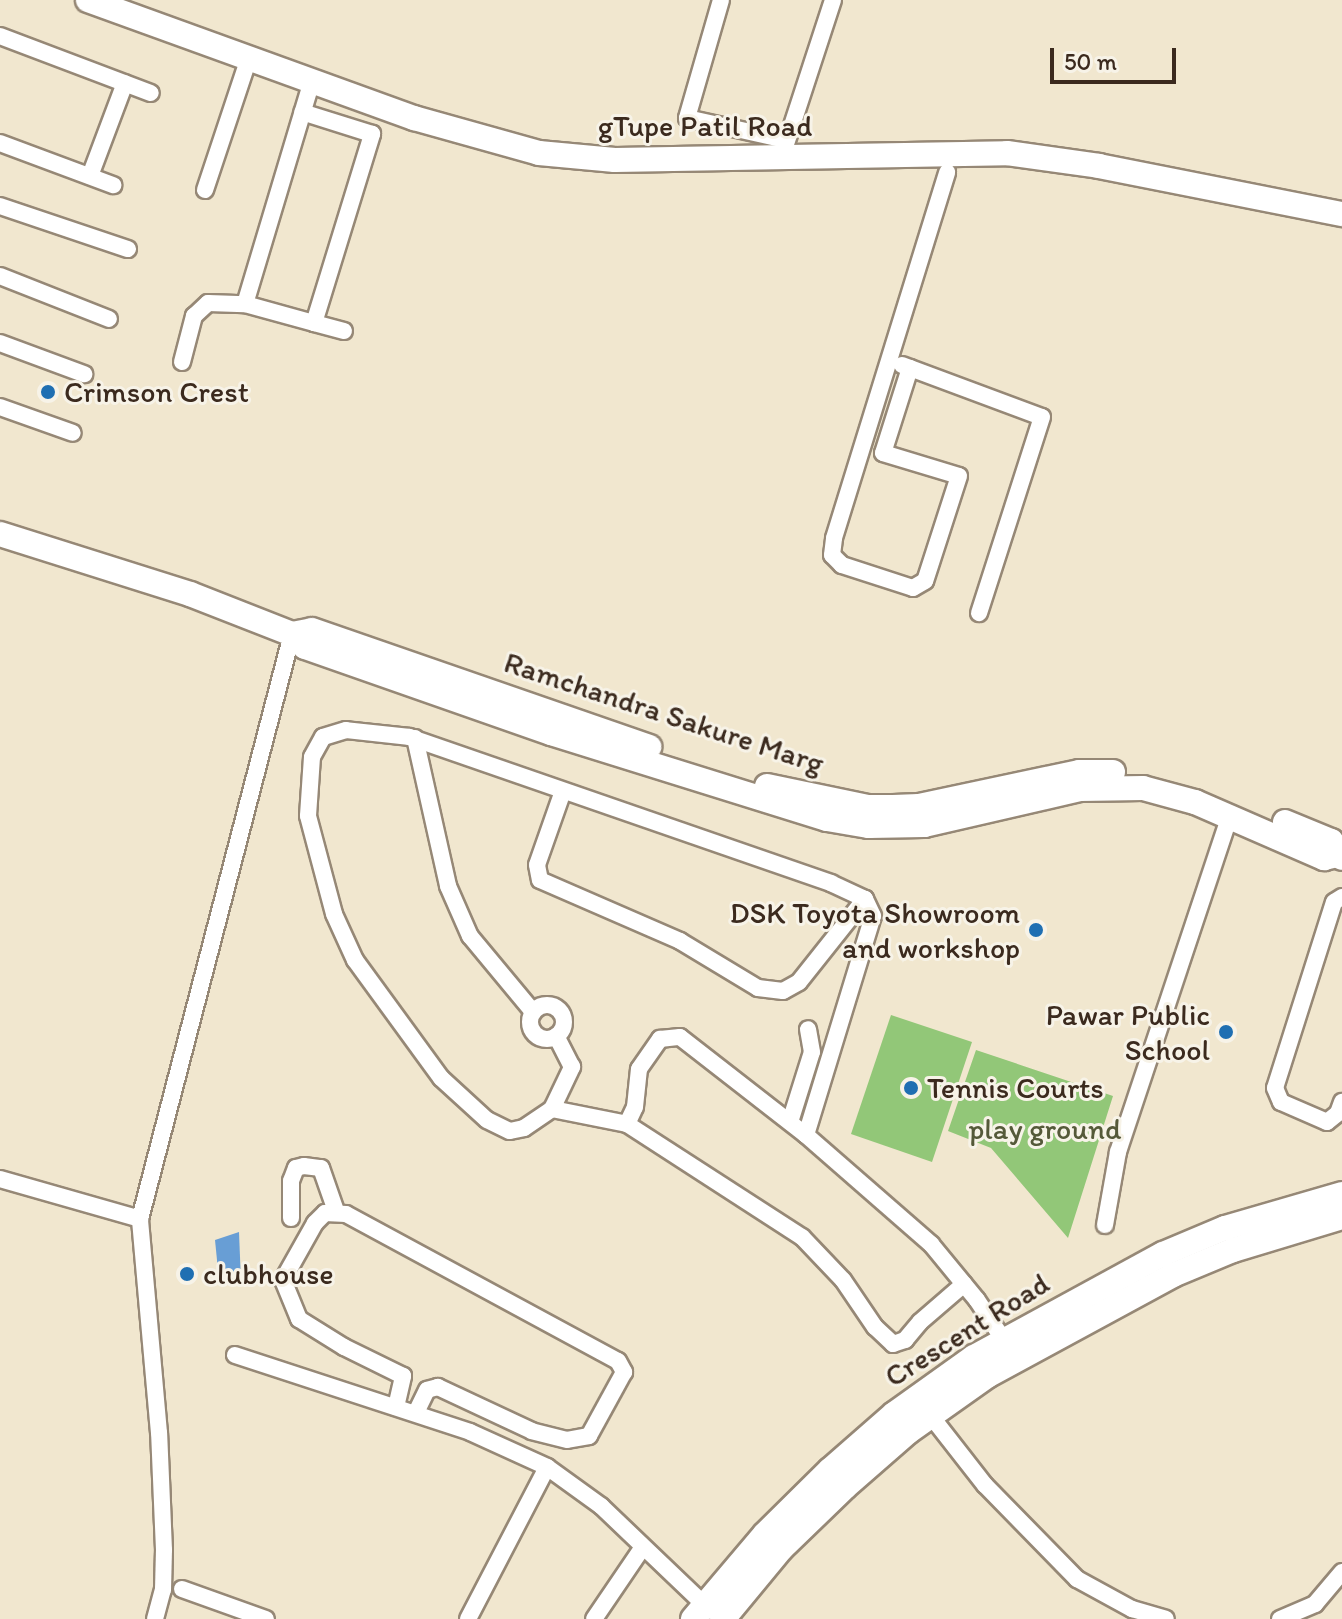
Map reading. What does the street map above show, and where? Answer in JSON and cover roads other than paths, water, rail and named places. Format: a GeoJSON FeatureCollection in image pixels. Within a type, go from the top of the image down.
{"type":"FeatureCollection","features":[{"type":"Feature","properties":{"kind":"street","name":"gTupe Patil Road"},"geometry":{"type":"LineString","coordinates":[[88,0],[432,124],[549,155],[615,160],[784,149],[1007,153],[1099,166],[1342,214]]}},
{"type":"Feature","properties":{"kind":"street"},"geometry":{"type":"LineString","coordinates":[[721,0],[687,118],[784,149],[833,0]]}},
{"type":"Feature","properties":{"kind":"street"},"geometry":{"type":"LineString","coordinates":[[0,36],[151,93]]}},
{"type":"Feature","properties":{"kind":"street"},"geometry":{"type":"LineString","coordinates":[[205,190],[249,58]]}},
{"type":"Feature","properties":{"kind":"street"},"geometry":{"type":"LineString","coordinates":[[245,304],[312,81]]}},
{"type":"Feature","properties":{"kind":"street"},"geometry":{"type":"LineString","coordinates":[[90,176],[125,83]]}},
{"type":"Feature","properties":{"kind":"street"},"geometry":{"type":"LineString","coordinates":[[302,112],[372,134],[314,323]]}},
{"type":"Feature","properties":{"kind":"street"},"geometry":{"type":"LineString","coordinates":[[0,143],[113,185]]}},
{"type":"Feature","properties":{"kind":"street"},"geometry":{"type":"LineString","coordinates":[[910,368],[883,453],[959,476],[925,581],[913,588],[842,565],[832,555],[834,538],[947,172]]}},
{"type":"Feature","properties":{"kind":"street"},"geometry":{"type":"LineString","coordinates":[[0,206],[128,249]]}},
{"type":"Feature","properties":{"kind":"street"},"geometry":{"type":"LineString","coordinates":[[0,276],[109,319]]}},
{"type":"Feature","properties":{"kind":"street"},"geometry":{"type":"LineString","coordinates":[[182,362],[199,308],[220,301],[245,304],[344,331]]}},
{"type":"Feature","properties":{"kind":"street"},"geometry":{"type":"LineString","coordinates":[[0,343],[84,374]]}},
{"type":"Feature","properties":{"kind":"street"},"geometry":{"type":"LineString","coordinates":[[889,360],[1042,417],[979,613]]}},
{"type":"Feature","properties":{"kind":"street"},"geometry":{"type":"LineString","coordinates":[[0,407],[73,433]]}},
{"type":"Feature","properties":{"kind":"street","name":"Ramchandra Sakure Marg"},"geometry":{"type":"LineString","coordinates":[[0,534],[190,594],[292,634],[305,647],[389,665],[551,733],[827,819],[896,826],[938,822],[980,802],[1079,772],[1147,774],[1184,783],[1331,841],[1340,857],[1324,858],[1195,802],[1143,788],[1099,786],[980,802]]}},
{"type":"Feature","properties":{"kind":"street"},"geometry":{"type":"LineString","coordinates":[[155,1619],[163,1590],[164,1550],[159,1433],[140,1219],[292,634]]}},
{"type":"Feature","properties":{"kind":"street"},"geometry":{"type":"LineString","coordinates":[[556,1036],[572,1067],[552,1109],[524,1128],[510,1131],[487,1120],[441,1078],[355,960],[334,914],[308,816],[312,757],[323,737],[346,730],[415,738],[831,883],[865,899],[873,916],[806,1135]]}},
{"type":"Feature","properties":{"kind":"street"},"geometry":{"type":"LineString","coordinates":[[415,738],[448,886],[470,936],[533,1012]]}},
{"type":"Feature","properties":{"kind":"street"},"geometry":{"type":"LineString","coordinates":[[563,791],[537,865],[540,880],[680,941],[758,988],[783,991],[799,982],[865,899]]}},
{"type":"Feature","properties":{"kind":"street"},"geometry":{"type":"LineString","coordinates":[[1105,1225],[1108,1191],[1118,1152],[1230,816]]}},
{"type":"Feature","properties":{"kind":"street"},"geometry":{"type":"LineString","coordinates":[[1342,897],[1334,902],[1275,1088],[1281,1102],[1327,1122],[1338,1113],[1342,1102]]}},
{"type":"Feature","properties":{"kind":"street"},"geometry":{"type":"LineString","coordinates":[[548,1005],[558,1010],[563,1025],[556,1036],[543,1039],[533,1033],[530,1023],[533,1012],[548,1005]]}},
{"type":"Feature","properties":{"kind":"street"},"geometry":{"type":"LineString","coordinates":[[790,1122],[812,1052],[808,1029]]}},
{"type":"Feature","properties":{"kind":"street"},"geometry":{"type":"LineString","coordinates":[[627,1124],[635,1107],[639,1069],[660,1039],[680,1037],[806,1135],[931,1244],[1010,1349]]}},
{"type":"Feature","properties":{"kind":"street"},"geometry":{"type":"LineString","coordinates":[[552,1109],[627,1124],[802,1237],[843,1280],[875,1327],[893,1344],[905,1340],[920,1322],[964,1284]]}},
{"type":"Feature","properties":{"kind":"street"},"geometry":{"type":"LineString","coordinates":[[291,1218],[291,1181],[296,1168],[304,1166],[321,1168],[336,1211]]}},
{"type":"Feature","properties":{"kind":"street"},"geometry":{"type":"LineString","coordinates":[[0,1179],[140,1219]]}},
{"type":"Feature","properties":{"kind":"street","name":"Crescent Road"},"geometry":{"type":"LineString","coordinates":[[710,1615],[765,1534],[830,1470],[894,1414],[1010,1349],[1163,1254],[1225,1228],[1342,1194]]}},
{"type":"Feature","properties":{"kind":"street"},"geometry":{"type":"LineString","coordinates":[[396,1407],[403,1376],[344,1347],[299,1319],[283,1280],[315,1223],[325,1213],[336,1211],[618,1361],[624,1372],[589,1436],[567,1440],[532,1431],[438,1387],[427,1390],[416,1413]]}},
{"type":"Feature","properties":{"kind":"street","name":"Crescent Road"},"geometry":{"type":"LineString","coordinates":[[710,1615],[845,1487],[1010,1349],[1233,1250],[1342,1217]]}},
{"type":"Feature","properties":{"kind":"street"},"geometry":{"type":"LineString","coordinates":[[235,1355],[470,1432],[547,1467],[601,1506],[710,1615]]}},
{"type":"Feature","properties":{"kind":"street"},"geometry":{"type":"LineString","coordinates":[[931,1416],[985,1485],[1077,1579],[1132,1609],[1166,1619]]}},
{"type":"Feature","properties":{"kind":"street"},"geometry":{"type":"LineString","coordinates":[[468,1619],[547,1467]]}},
{"type":"Feature","properties":{"kind":"street"},"geometry":{"type":"LineString","coordinates":[[594,1619],[643,1547]]}},
{"type":"Feature","properties":{"kind":"street"},"geometry":{"type":"LineString","coordinates":[[1280,1619],[1315,1604],[1342,1572]]}},
{"type":"Feature","properties":{"kind":"street"},"geometry":{"type":"LineString","coordinates":[[182,1589],[261,1618]]}},
{"type":"Feature","properties":{"kind":"water"},"geometry":{"type":"Polygon","coordinates":[[[239,1232],[241,1282],[226,1285],[219,1280],[215,1240],[239,1232]]]}},
{"type":"Feature","properties":{"kind":"place","name":"Crimson Crest"},"geometry":{"type":"Point","coordinates":[48,392]}},
{"type":"Feature","properties":{"kind":"place","name":"DSK Toyota Showroom and workshop"},"geometry":{"type":"Point","coordinates":[1036,930]}},
{"type":"Feature","properties":{"kind":"place","name":"Pawar Public School"},"geometry":{"type":"Point","coordinates":[1226,1032]}},
{"type":"Feature","properties":{"kind":"place","name":"Tennis Courts"},"geometry":{"type":"Point","coordinates":[911,1088]}},
{"type":"Feature","properties":{"kind":"place","name":"clubhouse"},"geometry":{"type":"Point","coordinates":[187,1274]}},
{"type":"Feature","properties":{"kind":"park label","name":"play ground"},"geometry":{"type":"Point","coordinates":[1045,1129]}}]}
